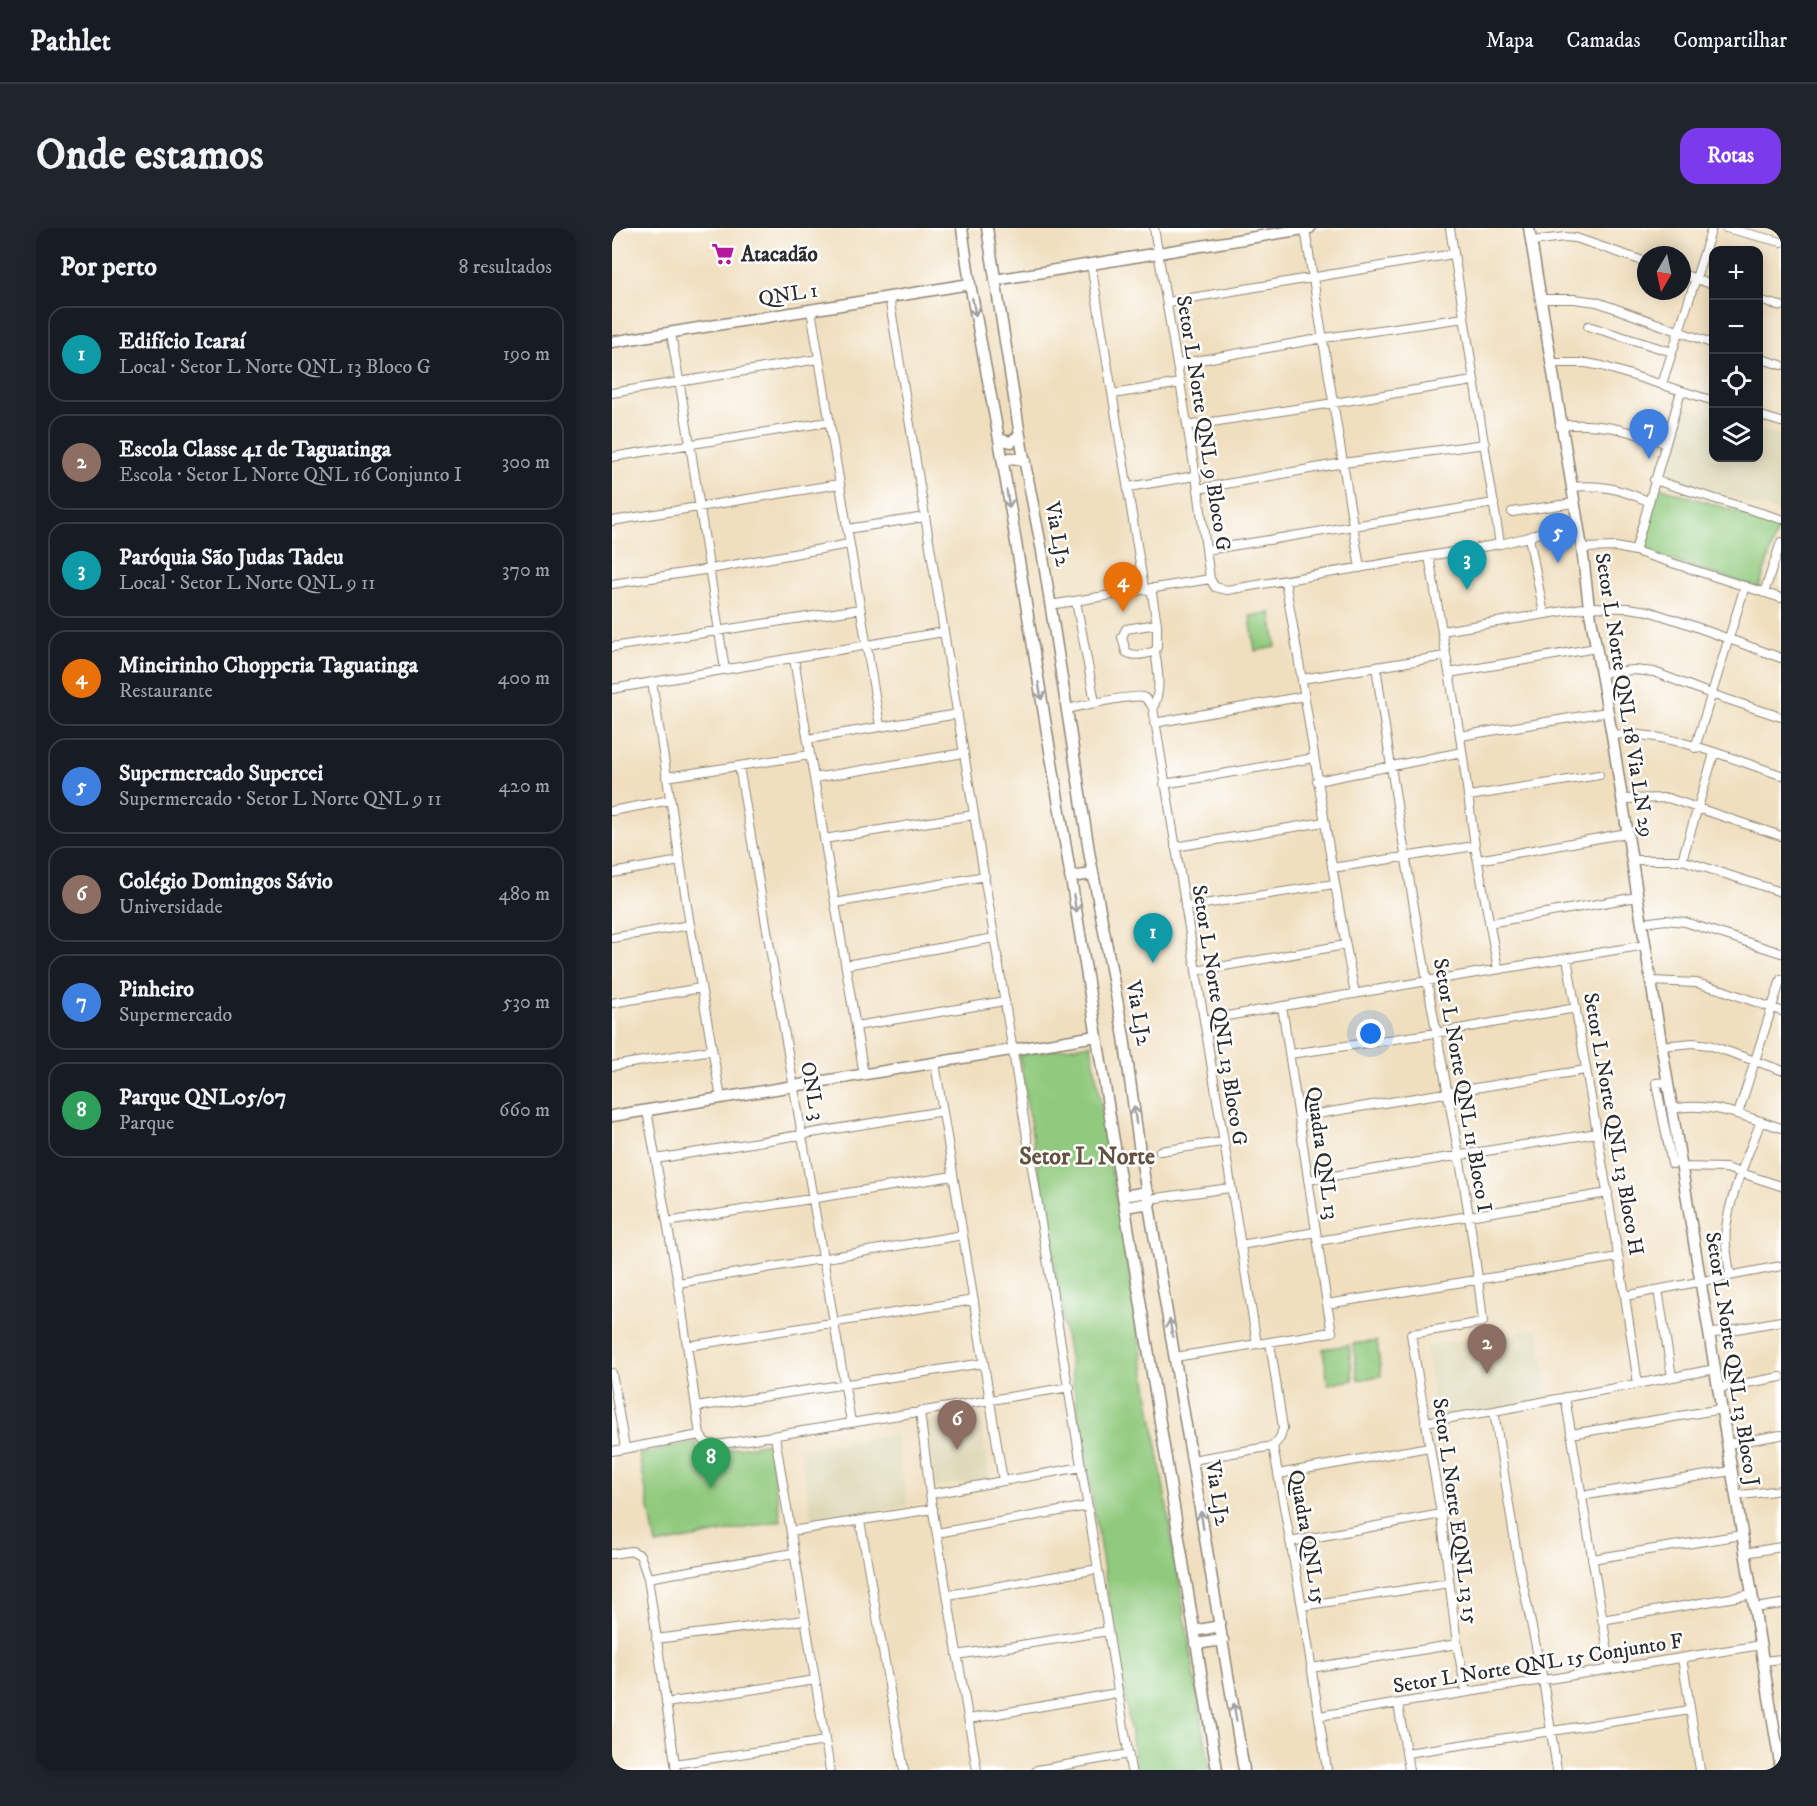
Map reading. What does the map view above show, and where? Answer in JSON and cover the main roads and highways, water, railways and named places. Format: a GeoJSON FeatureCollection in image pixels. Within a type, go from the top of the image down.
{"type":"FeatureCollection","features":[{"type":"Feature","properties":{"kind":"main road","name":"Via LJ2"},"geometry":{"type":"LineString","coordinates":[[962,228],[1003,463],[1217,1770]]}},
{"type":"Feature","properties":{"kind":"main road","name":"Via LJ2"},"geometry":{"type":"LineString","coordinates":[[987,228],[1090,857],[1124,1037],[1244,1770]]}},
{"type":"Feature","properties":{"kind":"main road","name":"Setor L Norte QNL 18 Via LN 29"},"geometry":{"type":"LineString","coordinates":[[1529,228],[1582,548],[1589,607],[1682,1165]]}},
{"type":"Feature","properties":{"kind":"main road"},"geometry":{"type":"LineString","coordinates":[[995,280],[1307,229]]}},
{"type":"Feature","properties":{"kind":"main road","name":"QNL 1"},"geometry":{"type":"LineString","coordinates":[[612,342],[970,284]]}},
{"type":"Feature","properties":{"kind":"main road"},"geometry":{"type":"LineString","coordinates":[[999,440],[1011,442],[1020,435]]}},
{"type":"Feature","properties":{"kind":"main road"},"geometry":{"type":"LineString","coordinates":[[1003,463],[1010,458],[1025,460]]}},
{"type":"Feature","properties":{"kind":"main road"},"geometry":{"type":"LineString","coordinates":[[1068,861],[1082,861],[1090,857]]}},
{"type":"Feature","properties":{"kind":"main road"},"geometry":{"type":"LineString","coordinates":[[1070,877],[1093,874]]}},
{"type":"Feature","properties":{"kind":"main road"},"geometry":{"type":"LineString","coordinates":[[612,1116],[1096,1036]]}},
{"type":"Feature","properties":{"kind":"main road","name":"Setor L Norte QNL 13 Bloco J"},"geometry":{"type":"LineString","coordinates":[[1682,1165],[1735,1496],[1764,1661],[1777,1716],[1781,1770]]}},
{"type":"Feature","properties":{"kind":"main road"},"geometry":{"type":"LineString","coordinates":[[1124,1201],[1149,1198]]}},
{"type":"Feature","properties":{"kind":"main road"},"geometry":{"type":"LineString","coordinates":[[1194,1631],[1220,1626]]}},
{"type":"Feature","properties":{"kind":"main road"},"geometry":{"type":"LineString","coordinates":[[1196,1644],[1223,1640]]}},
{"type":"Feature","properties":{"kind":"place","name":"Atacadão"},"geometry":{"type":"Point","coordinates":[723,254]}},
{"type":"Feature","properties":{"kind":"place","name":"Pinheiro"},"geometry":{"type":"Point","coordinates":[1649,459]}},
{"type":"Feature","properties":{"kind":"place","name":"Supermercado Supercei"},"geometry":{"type":"Point","coordinates":[1558,563]}},
{"type":"Feature","properties":{"kind":"place","name":"Paróquia São Judas Tadeu"},"geometry":{"type":"Point","coordinates":[1467,590]}},
{"type":"Feature","properties":{"kind":"place","name":"Mineirinho Chopperia Taguatinga"},"geometry":{"type":"Point","coordinates":[1123,612]}},
{"type":"Feature","properties":{"kind":"place","name":"Edifício Icaraí"},"geometry":{"type":"Point","coordinates":[1153,963]}},
{"type":"Feature","properties":{"kind":"place","name":"Escola Classe 41 de Taguatinga"},"geometry":{"type":"Point","coordinates":[1487,1374]}},
{"type":"Feature","properties":{"kind":"place","name":"Colégio Domingos Sávio"},"geometry":{"type":"Point","coordinates":[957,1450]}},
{"type":"Feature","properties":{"kind":"place","name":"Parque QNL05/07"},"geometry":{"type":"Point","coordinates":[711,1488]}},
{"type":"Feature","properties":{"kind":"district","name":"Setor L Norte"},"geometry":{"type":"Point","coordinates":[1087,1156]}}]}
